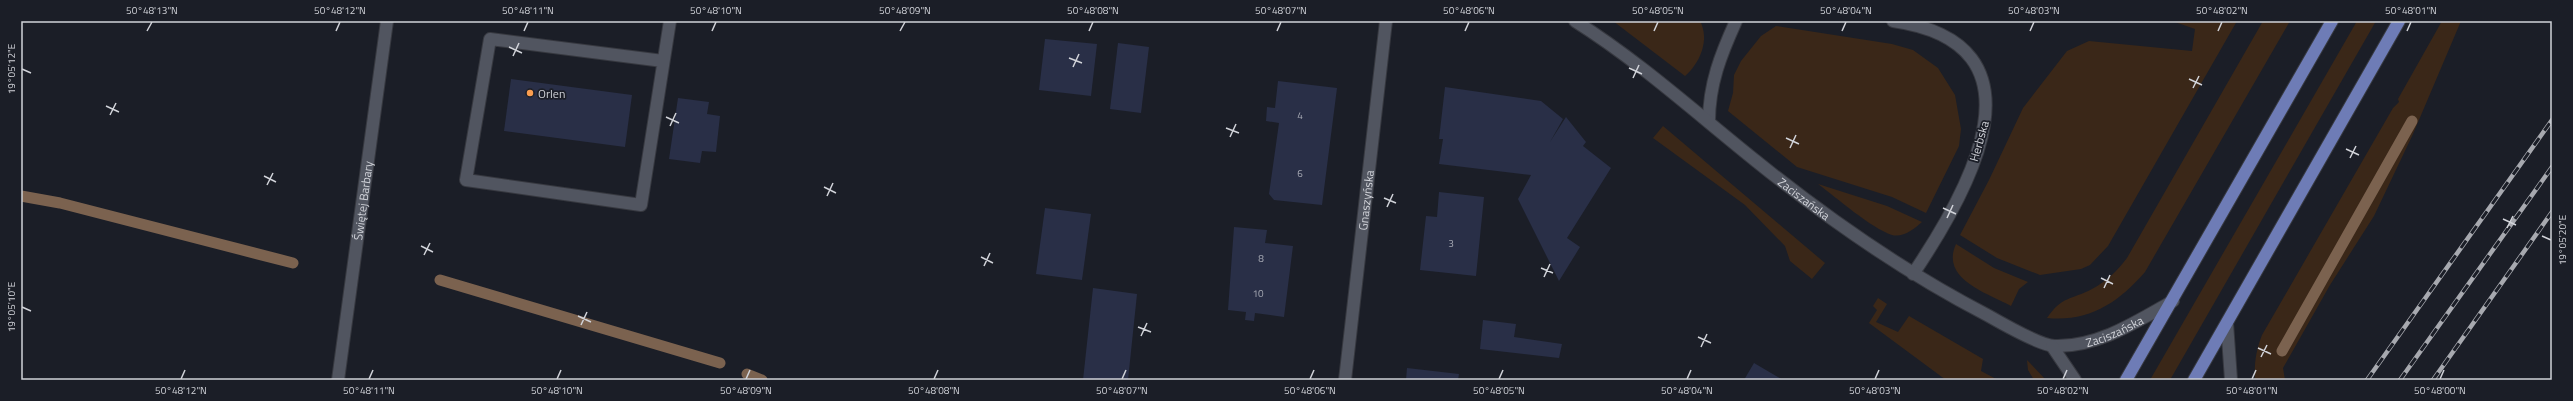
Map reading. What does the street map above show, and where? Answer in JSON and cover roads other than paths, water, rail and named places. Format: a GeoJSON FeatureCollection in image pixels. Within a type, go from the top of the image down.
{"type":"FeatureCollection","features":[{"type":"Feature","properties":{"kind":"main road"},"geometry":{"type":"LineString","coordinates":[[2126,380],[2173,301],[2332,21]]}},
{"type":"Feature","properties":{"kind":"main road"},"geometry":{"type":"LineString","coordinates":[[2194,380],[2399,21]]}},
{"type":"Feature","properties":{"kind":"street","name":"Świętej Barbary"},"geometry":{"type":"LineString","coordinates":[[338,380],[387,21]]}},
{"type":"Feature","properties":{"kind":"street"},"geometry":{"type":"LineString","coordinates":[[664,61],[490,39],[466,180],[641,205],[664,61],[670,21]]}},
{"type":"Feature","properties":{"kind":"street","name":"Gnaszyńska"},"geometry":{"type":"LineString","coordinates":[[1345,380],[1386,21]]}},
{"type":"Feature","properties":{"kind":"street","name":"Zaciszańska"},"geometry":{"type":"LineString","coordinates":[[1575,21],[1643,68],[1756,160],[1842,226],[1914,274],[1990,317],[2052,346],[2079,345],[2097,340],[2124,328],[2173,301]]}},
{"type":"Feature","properties":{"kind":"street"},"geometry":{"type":"LineString","coordinates":[[1709,121],[1709,97],[1715,71],[1736,21]]}},
{"type":"Feature","properties":{"kind":"street","name":"Herbska"},"geometry":{"type":"LineString","coordinates":[[1893,21],[1921,25],[1951,39],[1968,55],[1979,72],[1986,93],[1987,116],[1982,142],[1970,173],[1942,229],[1914,274]]}},
{"type":"Feature","properties":{"kind":"street"},"geometry":{"type":"LineString","coordinates":[[2227,323],[2230,380]]}},
{"type":"Feature","properties":{"kind":"street"},"geometry":{"type":"LineString","coordinates":[[2052,346],[2075,380]]}},
{"type":"Feature","properties":{"kind":"waterway"},"geometry":{"type":"LineString","coordinates":[[2282,351],[2412,121]]}},
{"type":"Feature","properties":{"kind":"waterway"},"geometry":{"type":"LineString","coordinates":[[21,196],[60,203],[293,263]]}},
{"type":"Feature","properties":{"kind":"waterway"},"geometry":{"type":"LineString","coordinates":[[440,280],[720,363]]}},
{"type":"Feature","properties":{"kind":"waterway"},"geometry":{"type":"LineString","coordinates":[[747,374],[762,380]]}},
{"type":"Feature","properties":{"kind":"railway"},"geometry":{"type":"LineString","coordinates":[[2367,380],[2552,120]]}},
{"type":"Feature","properties":{"kind":"railway"},"geometry":{"type":"LineString","coordinates":[[2400,380],[2552,167]]}},
{"type":"Feature","properties":{"kind":"railway"},"geometry":{"type":"LineString","coordinates":[[2433,380],[2552,212]]}},
{"type":"Feature","properties":{"kind":"place","name":"Orlen"},"geometry":{"type":"Point","coordinates":[530,93]}}]}
